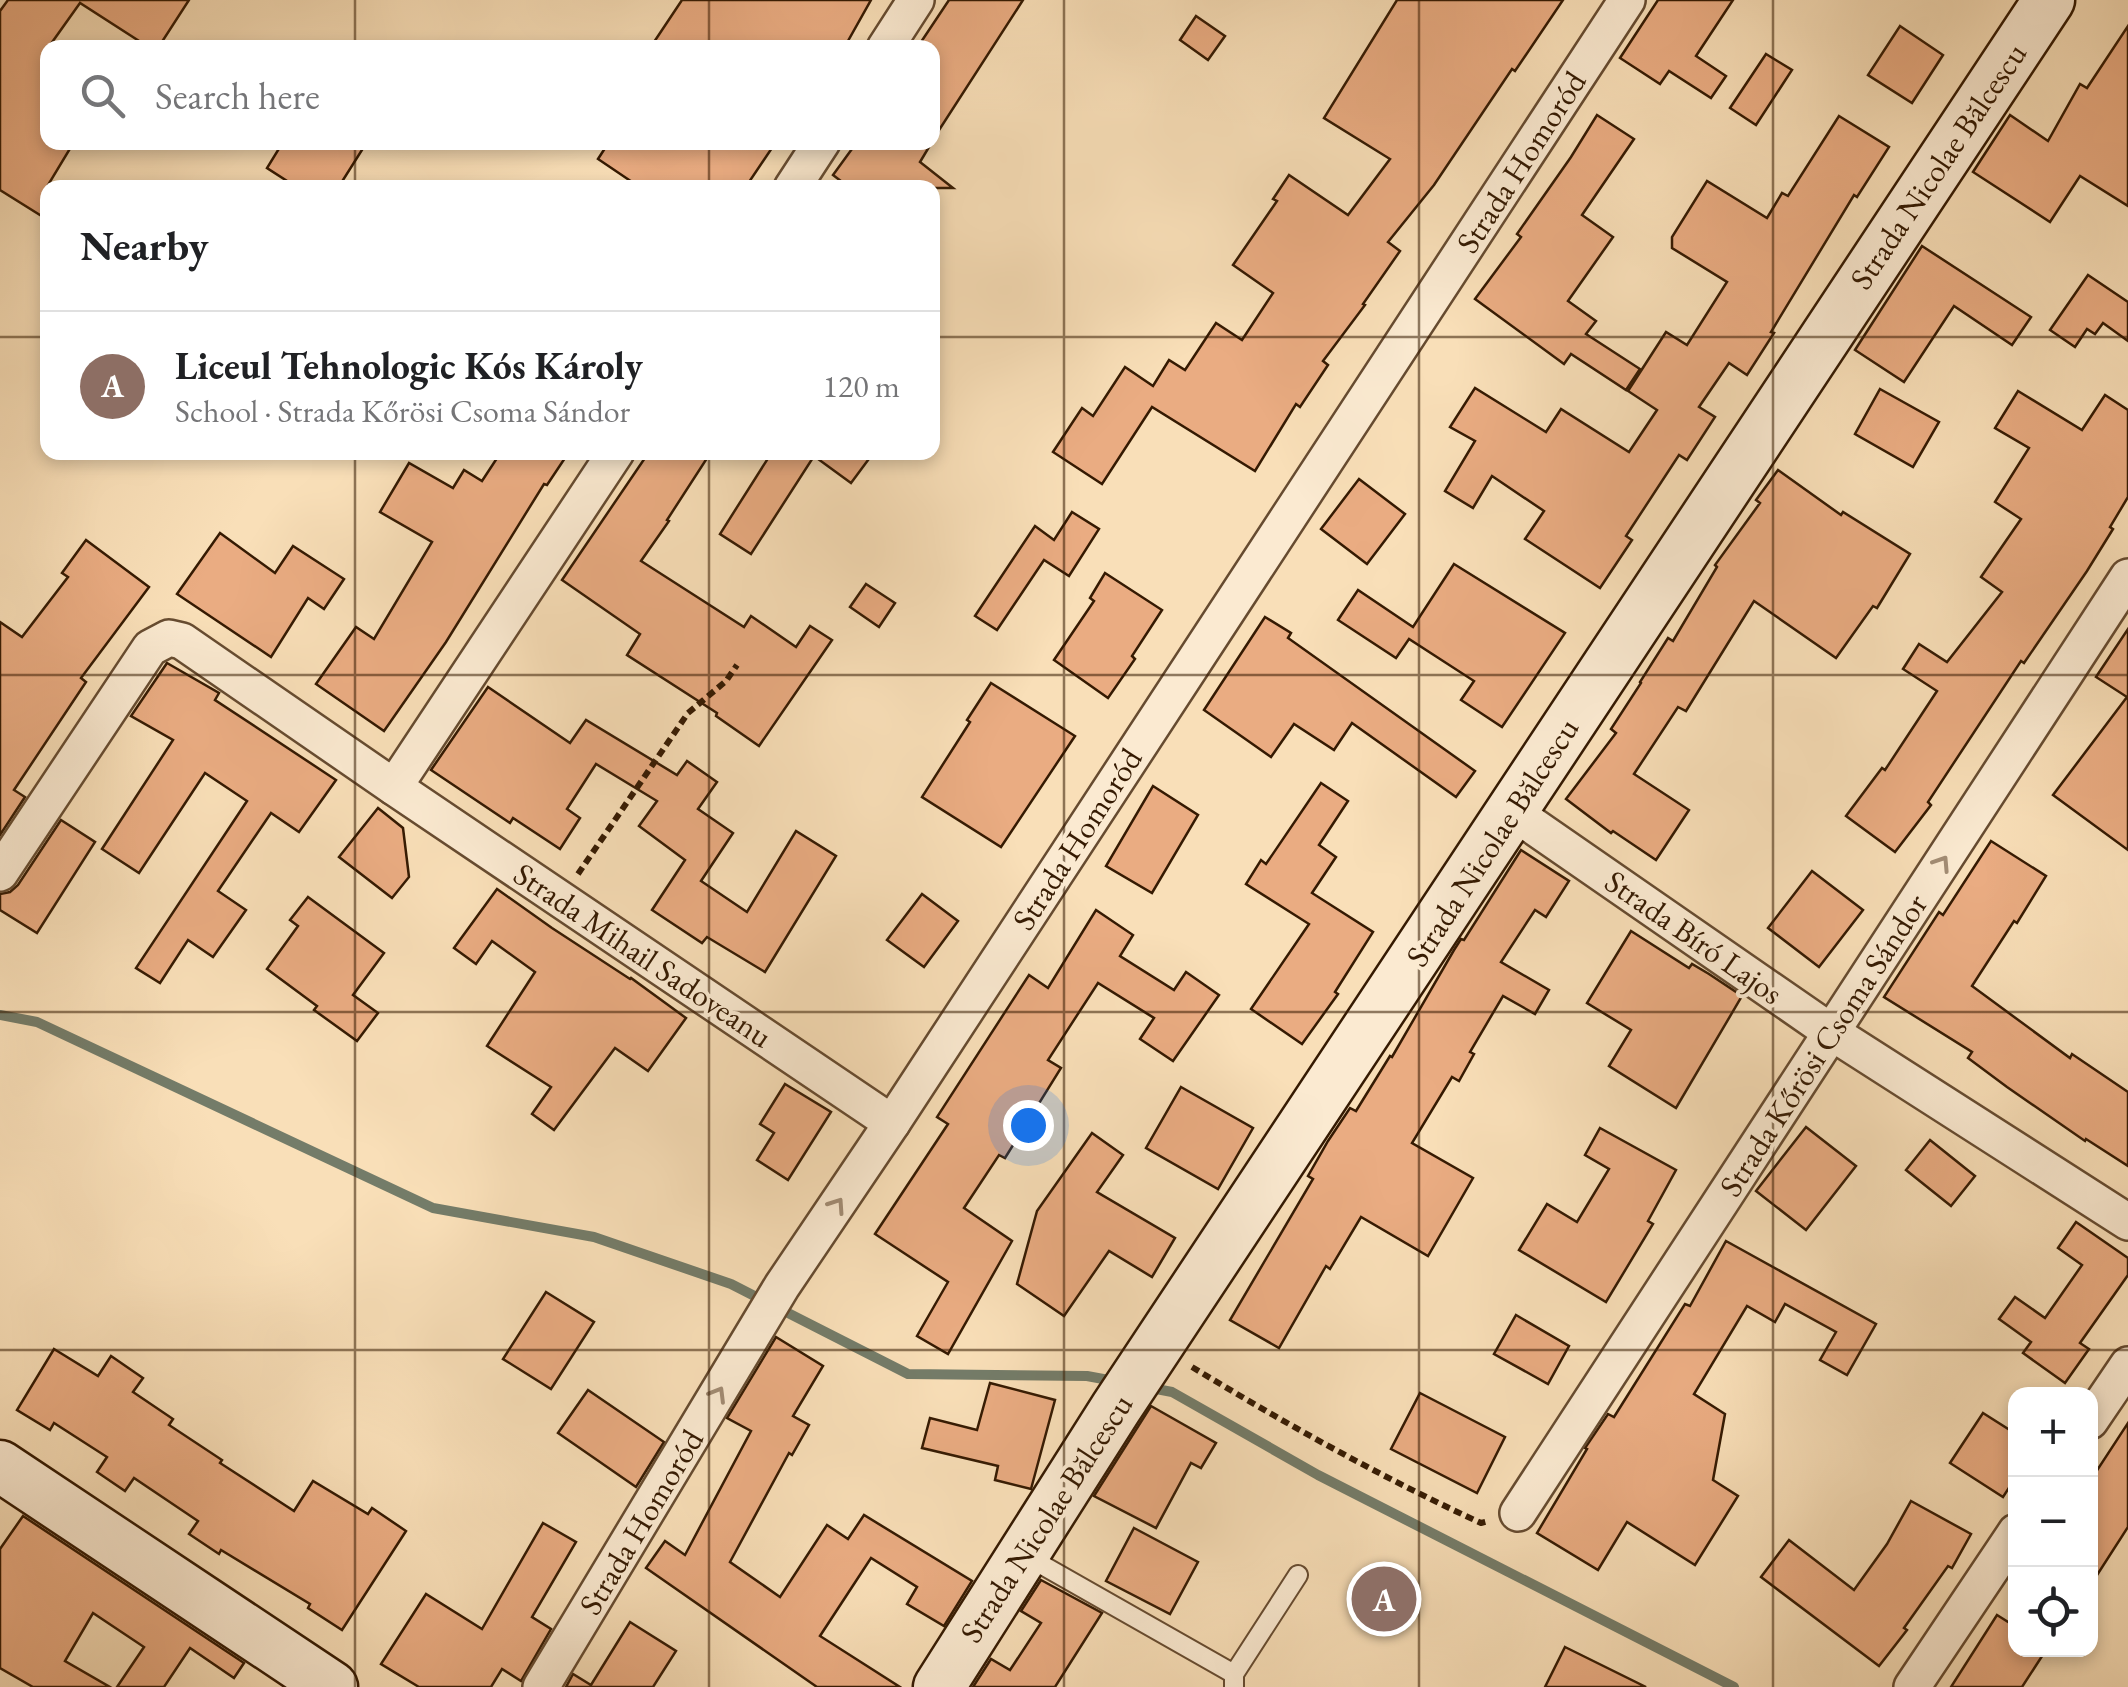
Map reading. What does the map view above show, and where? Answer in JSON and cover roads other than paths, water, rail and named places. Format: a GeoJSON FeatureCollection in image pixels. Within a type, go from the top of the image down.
{"type":"FeatureCollection","features":[{"type":"Feature","properties":{"kind":"main road","name":"Strada Nicolae Bălcescu"},"geometry":{"type":"LineString","coordinates":[[939,1687],[1116,1408],[2049,0]]}},
{"type":"Feature","properties":{"kind":"main road"},"geometry":{"type":"LineString","coordinates":[[4,1478],[332,1687]]}},
{"type":"Feature","properties":{"kind":"street"},"geometry":{"type":"LineString","coordinates":[[890,40],[916,0]]}},
{"type":"Feature","properties":{"kind":"street","name":"Strada Homoród"},"geometry":{"type":"LineString","coordinates":[[541,1687],[774,1301],[1627,0]]}},
{"type":"Feature","properties":{"kind":"street"},"geometry":{"type":"LineString","coordinates":[[797,180],[817,150]]}},
{"type":"Feature","properties":{"kind":"street"},"geometry":{"type":"LineString","coordinates":[[394,787],[611,460]]}},
{"type":"Feature","properties":{"kind":"street","name":"Strada Kőrösi Csoma Sándor"},"geometry":{"type":"LineString","coordinates":[[1518,1513],[2128,578]]}},
{"type":"Feature","properties":{"kind":"street","name":"Strada Mihail Sadoveanu"},"geometry":{"type":"LineString","coordinates":[[0,873],[150,648],[169,638],[182,641],[892,1123]]}},
{"type":"Feature","properties":{"kind":"street","name":"Strada Bíró Lajos"},"geometry":{"type":"LineString","coordinates":[[1513,812],[1832,1032],[2128,1222]]}},
{"type":"Feature","properties":{"kind":"street"},"geometry":{"type":"LineString","coordinates":[[2098,1409],[2128,1365]]}},
{"type":"Feature","properties":{"kind":"street"},"geometry":{"type":"LineString","coordinates":[[1912,1687],[2008,1544]]}},
{"type":"Feature","properties":{"kind":"lane"},"geometry":{"type":"LineString","coordinates":[[1023,1554],[1234,1680],[1298,1575]]}},
{"type":"Feature","properties":{"kind":"waterway"},"geometry":{"type":"LineString","coordinates":[[0,1015],[37,1022],[433,1208],[594,1237],[731,1284],[908,1374],[1087,1376],[1114,1381]]}},
{"type":"Feature","properties":{"kind":"waterway"},"geometry":{"type":"LineString","coordinates":[[1146,1387],[1172,1392],[1318,1475],[1734,1687]]}},
{"type":"Feature","properties":{"kind":"place","name":"Liceul Tehnologic Kós Károly"},"geometry":{"type":"Point","coordinates":[1384,1599]}}]}
